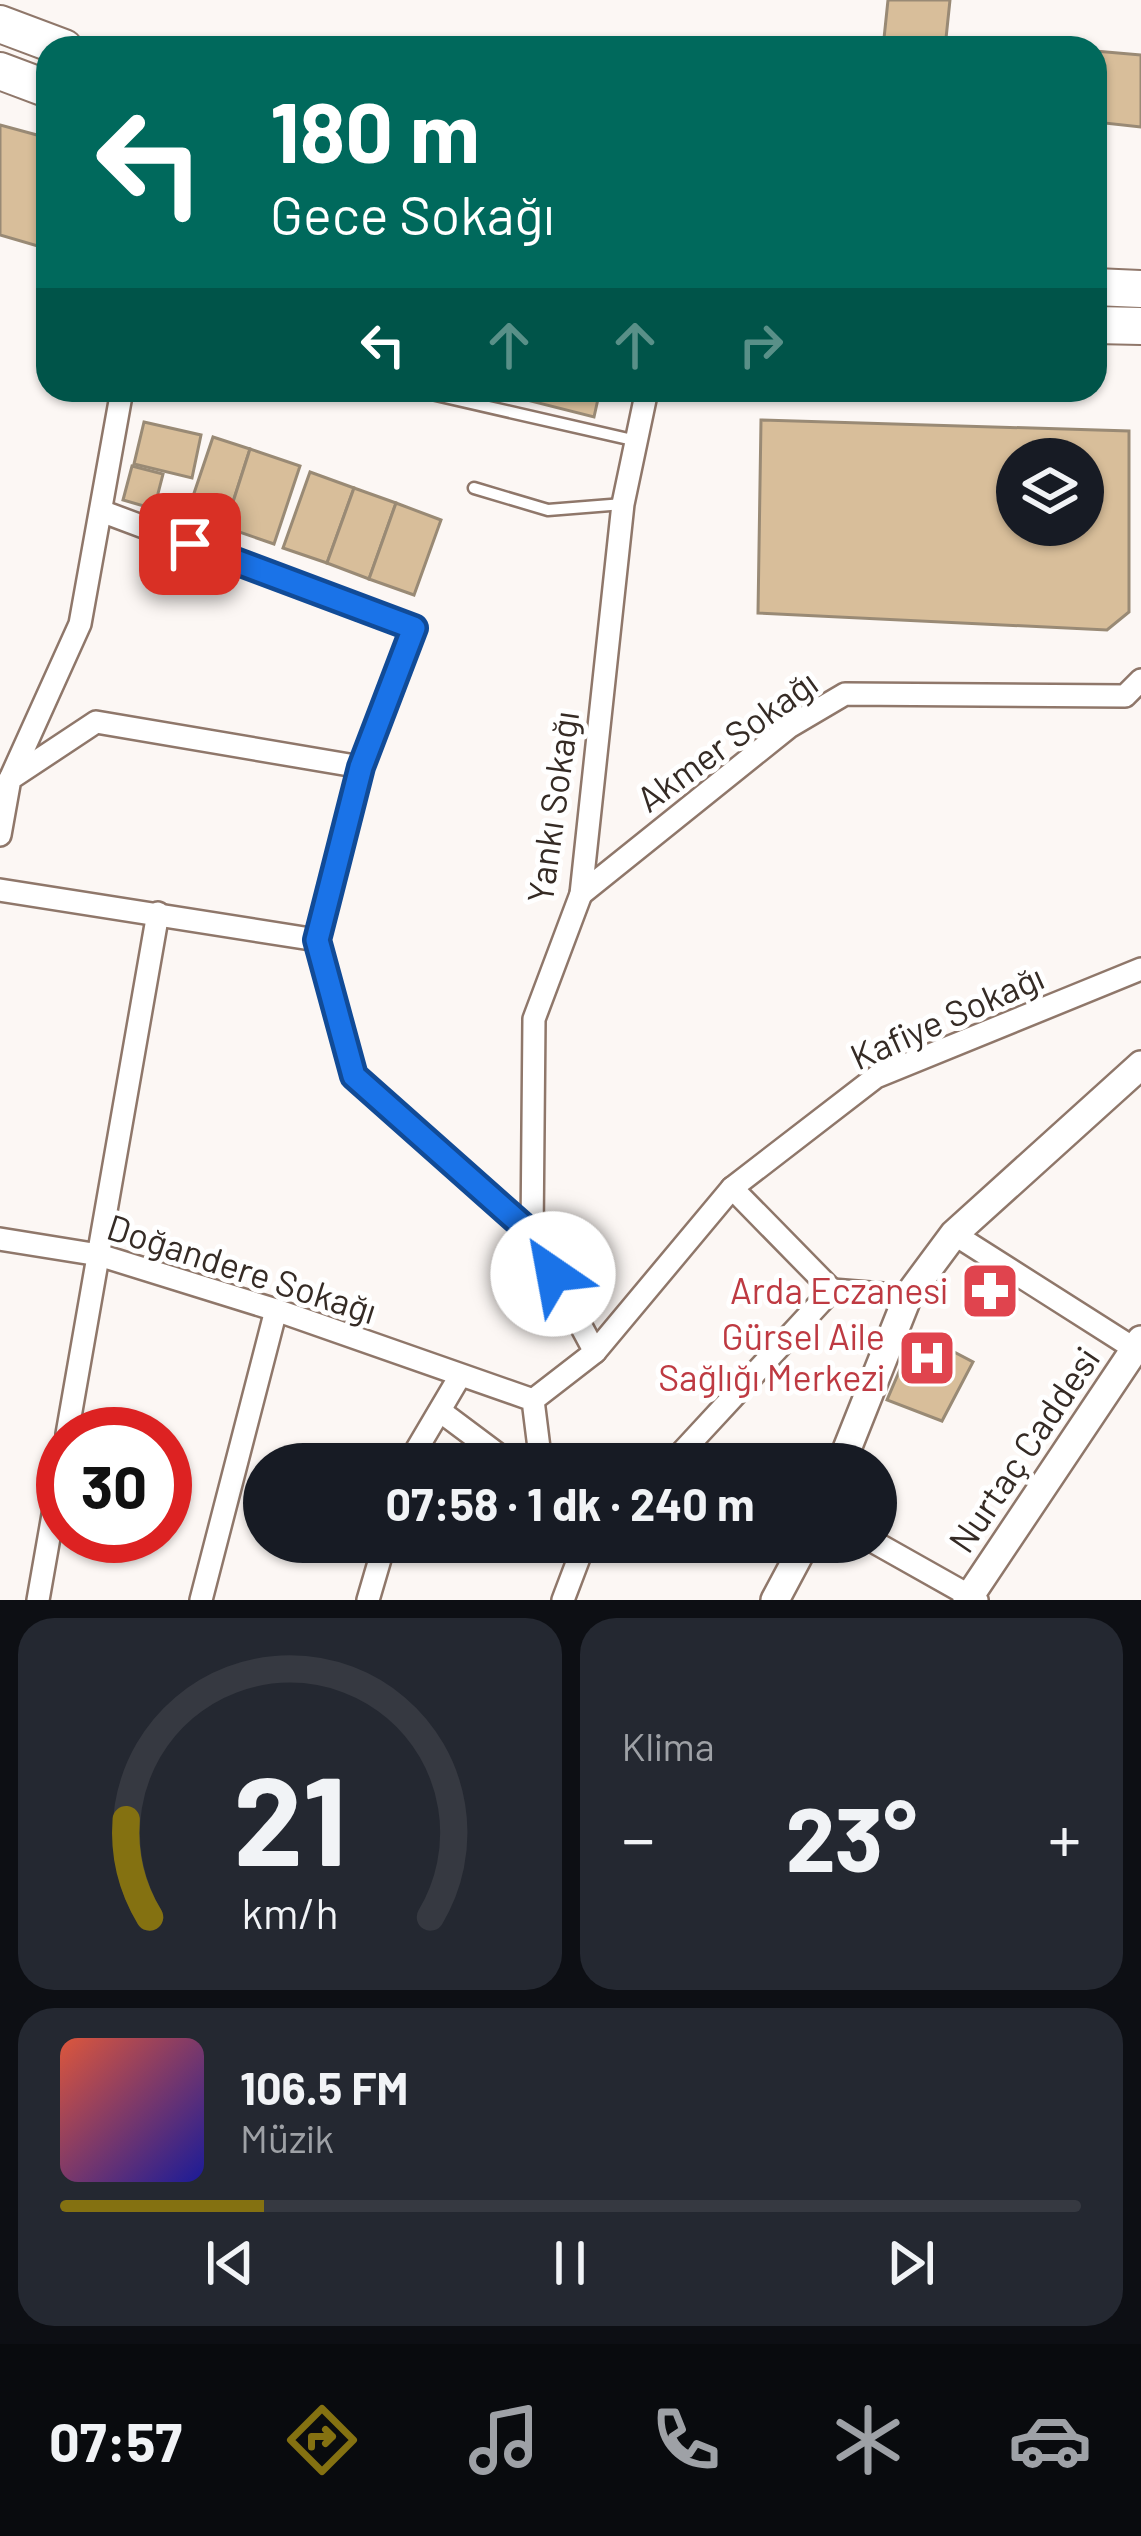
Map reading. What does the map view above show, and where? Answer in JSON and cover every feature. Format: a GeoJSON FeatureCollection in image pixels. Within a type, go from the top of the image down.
{"type":"FeatureCollection","features":[{"type":"Feature","properties":{"kind":"main road"},"geometry":{"type":"LineString","coordinates":[[0,24],[36,38]]}},
{"type":"Feature","properties":{"kind":"main road"},"geometry":{"type":"LineString","coordinates":[[0,71],[36,84]]}},
{"type":"Feature","properties":{"kind":"main road"},"geometry":{"type":"LineString","coordinates":[[1107,288],[1141,290]]}},
{"type":"Feature","properties":{"kind":"main road"},"geometry":{"type":"LineString","coordinates":[[1107,325],[1141,326]]}},
{"type":"Feature","properties":{"kind":"street"},"geometry":{"type":"LineString","coordinates":[[0,835],[5,783],[80,624],[120,402]]}},
{"type":"Feature","properties":{"kind":"street","name":"Yankı Sokağı"},"geometry":{"type":"LineString","coordinates":[[595,1352],[532,1234],[534,1019],[581,894],[623,504],[644,402]]}},
{"type":"Feature","properties":{"kind":"street"},"geometry":{"type":"LineString","coordinates":[[100,511],[414,628],[361,767],[317,940],[354,1076],[532,1234]]}},
{"type":"Feature","properties":{"kind":"street","name":"Akmer Sokağı"},"geometry":{"type":"LineString","coordinates":[[581,894],[789,727],[844,694],[1124,696],[1141,680]]}},
{"type":"Feature","properties":{"kind":"street"},"geometry":{"type":"LineString","coordinates":[[5,783],[96,722],[361,767]]}},
{"type":"Feature","properties":{"kind":"street"},"geometry":{"type":"LineString","coordinates":[[0,890],[317,940]]}},
{"type":"Feature","properties":{"kind":"street"},"geometry":{"type":"LineString","coordinates":[[72,1407],[158,913]]}},
{"type":"Feature","properties":{"kind":"street","name":"Kafiye Sokağı"},"geometry":{"type":"LineString","coordinates":[[595,1352],[732,1188],[876,1077],[1141,969]]}},
{"type":"Feature","properties":{"kind":"street"},"geometry":{"type":"LineString","coordinates":[[849,1443],[908,1296],[954,1234],[1141,1065]]}},
{"type":"Feature","properties":{"kind":"street"},"geometry":{"type":"LineString","coordinates":[[732,1188],[832,1290],[908,1296]]}},
{"type":"Feature","properties":{"kind":"street"},"geometry":{"type":"LineString","coordinates":[[954,1234],[1140,1346]]}},
{"type":"Feature","properties":{"kind":"street","name":"Doğandere Sokağı"},"geometry":{"type":"LineString","coordinates":[[0,1239],[99,1255],[276,1310],[533,1400]]}},
{"type":"Feature","properties":{"kind":"street"},"geometry":{"type":"LineString","coordinates":[[690,1443],[832,1290]]}},
{"type":"Feature","properties":{"kind":"street"},"geometry":{"type":"LineString","coordinates":[[201,1600],[276,1310]]}},
{"type":"Feature","properties":{"kind":"street","name":"Nurtaç Caddesi"},"geometry":{"type":"LineString","coordinates":[[971,1598],[1140,1346]]}},
{"type":"Feature","properties":{"kind":"street"},"geometry":{"type":"LineString","coordinates":[[538,1443],[533,1400],[595,1352]]}},
{"type":"Feature","properties":{"kind":"street"},"geometry":{"type":"LineString","coordinates":[[421,1443],[460,1376]]}},
{"type":"Feature","properties":{"kind":"street"},"geometry":{"type":"LineString","coordinates":[[440,1412],[482,1443]]}},
{"type":"Feature","properties":{"kind":"street"},"geometry":{"type":"LineString","coordinates":[[897,1555],[971,1598]]}},
{"type":"Feature","properties":{"kind":"street"},"geometry":{"type":"LineString","coordinates":[[38,1600],[45,1563]]}},
{"type":"Feature","properties":{"kind":"street"},"geometry":{"type":"LineString","coordinates":[[368,1600],[379,1563]]}},
{"type":"Feature","properties":{"kind":"street"},"geometry":{"type":"LineString","coordinates":[[562,1600],[577,1563]]}},
{"type":"Feature","properties":{"kind":"street"},"geometry":{"type":"LineString","coordinates":[[775,1600],[795,1563]]}},
{"type":"Feature","properties":{"kind":"lane"},"geometry":{"type":"LineString","coordinates":[[466,402],[637,441]]}},
{"type":"Feature","properties":{"kind":"lane"},"geometry":{"type":"LineString","coordinates":[[475,488],[548,510],[623,504]]}},
{"type":"Feature","properties":{"kind":"building"},"geometry":{"type":"Polygon","coordinates":[[[888,0],[950,0],[946,36],[884,36],[888,0]]]}},
{"type":"Feature","properties":{"kind":"building"},"geometry":{"type":"Polygon","coordinates":[[[1107,52],[1141,55],[1141,127],[1107,123],[1107,52]]]}},
{"type":"Feature","properties":{"kind":"building"},"geometry":{"type":"Polygon","coordinates":[[[0,125],[36,135],[36,246],[0,235],[0,125]]]}},
{"type":"Feature","properties":{"kind":"building"},"geometry":{"type":"Polygon","coordinates":[[[535,402],[597,402],[594,417],[535,402]]]}},
{"type":"Feature","properties":{"kind":"building"},"geometry":{"type":"Polygon","coordinates":[[[761,420],[1129,431],[1129,612],[1107,630],[758,613],[761,420]]]}},
{"type":"Feature","properties":{"kind":"building"},"geometry":{"type":"Polygon","coordinates":[[[144,422],[201,435],[192,478],[134,464],[144,422]]]}},
{"type":"Feature","properties":{"kind":"building"},"geometry":{"type":"Polygon","coordinates":[[[213,437],[250,449],[225,527],[187,514],[213,437]]]}},
{"type":"Feature","properties":{"kind":"building"},"geometry":{"type":"Polygon","coordinates":[[[250,449],[300,466],[274,544],[225,527],[250,449]]]}},
{"type":"Feature","properties":{"kind":"building"},"geometry":{"type":"Polygon","coordinates":[[[132,466],[163,474],[154,509],[123,500],[132,466]]]}},
{"type":"Feature","properties":{"kind":"building"},"geometry":{"type":"Polygon","coordinates":[[[310,472],[354,488],[327,563],[283,548],[310,472]]]}},
{"type":"Feature","properties":{"kind":"building"},"geometry":{"type":"Polygon","coordinates":[[[354,488],[396,503],[369,579],[327,563],[354,488]]]}},
{"type":"Feature","properties":{"kind":"building"},"geometry":{"type":"Polygon","coordinates":[[[396,503],[441,520],[414,595],[369,579],[396,503]]]}},
{"type":"Feature","properties":{"kind":"building"},"geometry":{"type":"Polygon","coordinates":[[[916,1332],[973,1362],[942,1421],[887,1400],[916,1332]]]}},
{"type":"Feature","properties":{"kind":"place","name":"Arda Eczanesi"},"geometry":{"type":"Point","coordinates":[990,1291]}},
{"type":"Feature","properties":{"kind":"place","name":"Gürsel Aile Sağlığı Merkezi"},"geometry":{"type":"Point","coordinates":[927,1358]}},
{"type":"Feature","properties":{"kind":"route"},"geometry":{"type":"LineString","coordinates":[[190,544],[414,628],[361,767],[317,940],[354,1076],[532,1234],[553,1274]]}}]}
